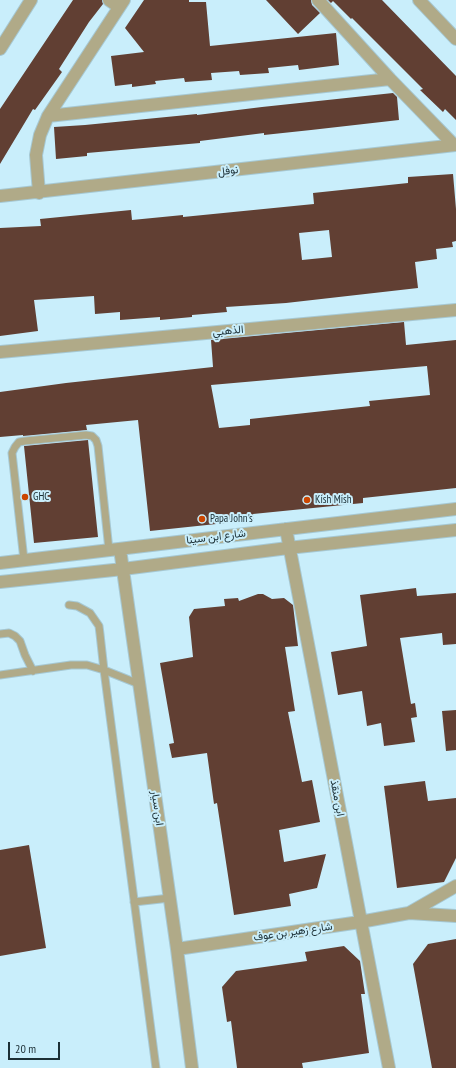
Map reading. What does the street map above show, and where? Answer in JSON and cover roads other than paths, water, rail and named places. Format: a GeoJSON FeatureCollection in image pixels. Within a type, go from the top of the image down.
{"type":"FeatureCollection","features":[{"type":"Feature","properties":{"kind":"street"},"geometry":{"type":"LineString","coordinates":[[0,49],[31,0]]}},
{"type":"Feature","properties":{"kind":"street"},"geometry":{"type":"LineString","coordinates":[[39,193],[36,155],[40,135],[48,116],[122,4],[109,0]]}},
{"type":"Feature","properties":{"kind":"street"},"geometry":{"type":"LineString","coordinates":[[318,0],[390,79],[455,145]]}},
{"type":"Feature","properties":{"kind":"street"},"geometry":{"type":"LineString","coordinates":[[419,0],[456,39]]}},
{"type":"Feature","properties":{"kind":"street"},"geometry":{"type":"LineString","coordinates":[[48,116],[390,79]]}},
{"type":"Feature","properties":{"kind":"street","name":"نوفل"},"geometry":{"type":"LineString","coordinates":[[0,196],[39,193],[455,145]]}},
{"type":"Feature","properties":{"kind":"street","name":"الذهبي"},"geometry":{"type":"LineString","coordinates":[[0,352],[456,310]]}},
{"type":"Feature","properties":{"kind":"street","name":"شارع ابن سينا"},"geometry":{"type":"LineString","coordinates":[[0,563],[456,509]]}},
{"type":"Feature","properties":{"kind":"street","name":"ابن منقذ"},"geometry":{"type":"LineString","coordinates":[[286,528],[288,548],[389,1068]]}},
{"type":"Feature","properties":{"kind":"street","name":"شارع ابن سينا"},"geometry":{"type":"LineString","coordinates":[[0,582],[456,530]]}},
{"type":"Feature","properties":{"kind":"street","name":"ابن سيار"},"geometry":{"type":"LineString","coordinates":[[115,549],[123,569],[170,898],[192,1068]]}},
{"type":"Feature","properties":{"kind":"street","name":"شارع زهير بن عوف"},"geometry":{"type":"LineString","coordinates":[[409,913],[456,886]]}},
{"type":"Feature","properties":{"kind":"street","name":"شارع زهير بن عوف"},"geometry":{"type":"LineString","coordinates":[[177,949],[360,922],[409,913],[456,916]]}},
{"type":"Feature","properties":{"kind":"lane"},"geometry":{"type":"LineString","coordinates":[[24,560],[12,453],[19,442],[25,441],[86,435],[92,436],[96,440],[115,549]]}},
{"type":"Feature","properties":{"kind":"lane"},"geometry":{"type":"LineString","coordinates":[[69,605],[84,609],[95,619],[100,634],[156,1068]]}},
{"type":"Feature","properties":{"kind":"lane"},"geometry":{"type":"LineString","coordinates":[[0,634],[9,633],[20,641],[24,655],[33,671]]}},
{"type":"Feature","properties":{"kind":"lane"},"geometry":{"type":"LineString","coordinates":[[0,675],[71,665],[87,665],[139,684]]}},
{"type":"Feature","properties":{"kind":"lane"},"geometry":{"type":"LineString","coordinates":[[134,902],[170,898]]}},
{"type":"Feature","properties":{"kind":"place","name":"GHC"},"geometry":{"type":"Point","coordinates":[25,497]}},
{"type":"Feature","properties":{"kind":"place","name":"Kish Mish"},"geometry":{"type":"Point","coordinates":[307,500]}},
{"type":"Feature","properties":{"kind":"place","name":"Papa John's"},"geometry":{"type":"Point","coordinates":[202,519]}}]}
